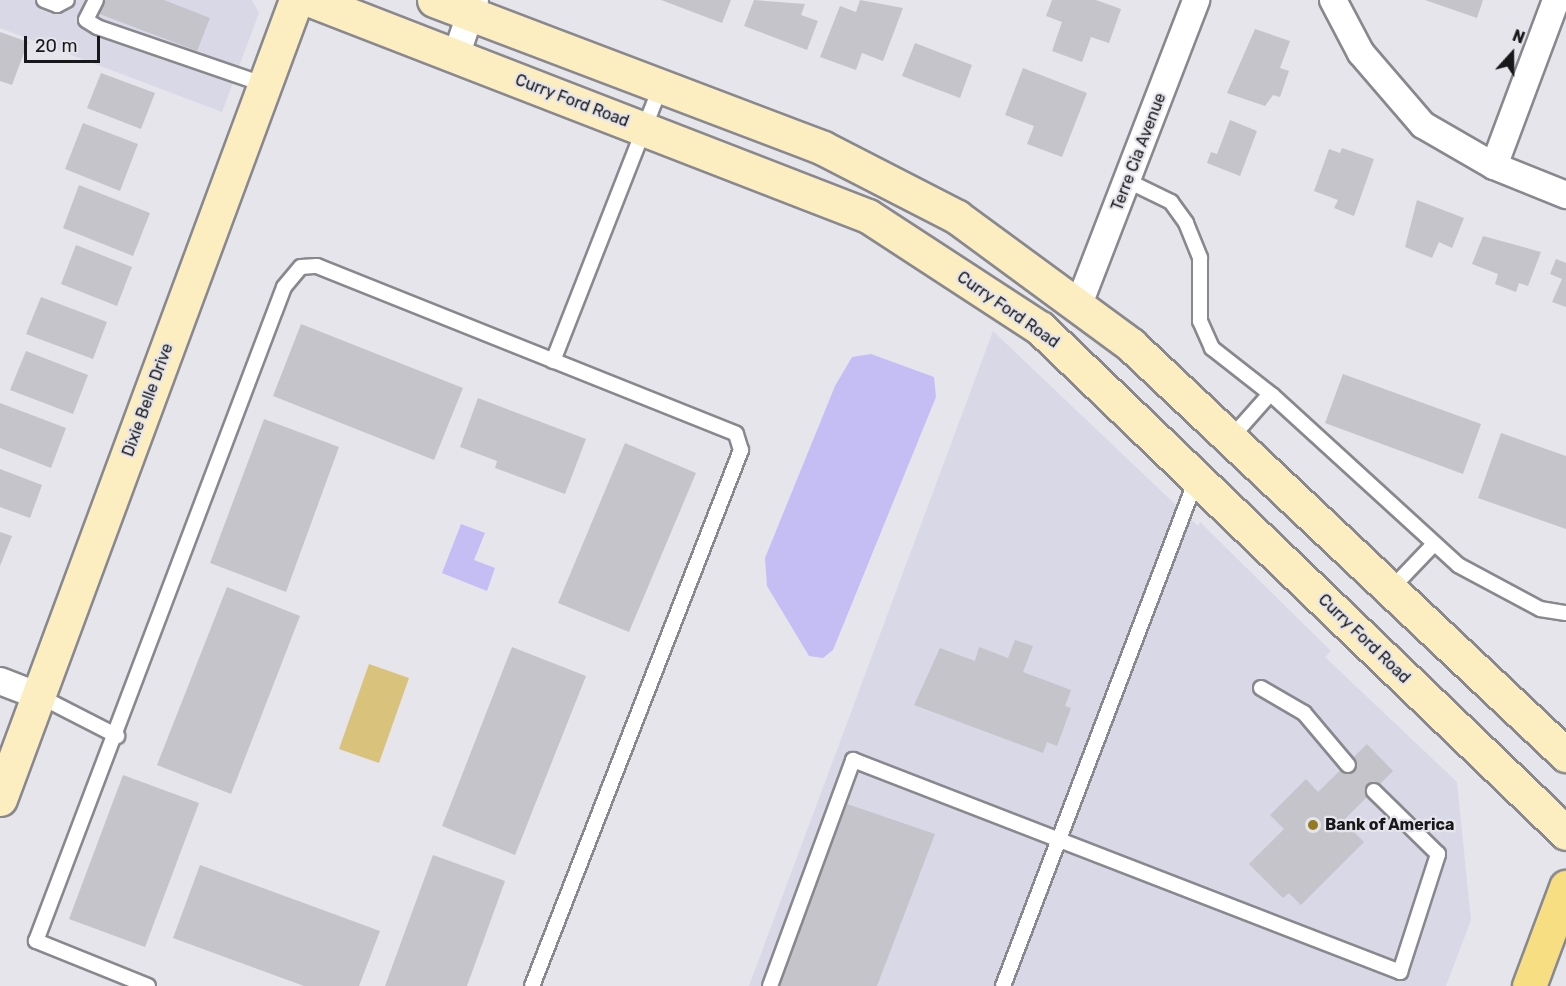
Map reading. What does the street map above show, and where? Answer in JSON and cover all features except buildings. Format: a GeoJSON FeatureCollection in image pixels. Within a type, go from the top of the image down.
{"type":"FeatureCollection","features":[{"type":"Feature","properties":{"kind":"main road","name":"Dixie Belle Drive"},"geometry":{"type":"LineString","coordinates":[[0,799],[296,0]]}},
{"type":"Feature","properties":{"kind":"main road","name":"Curry Ford Road"},"geometry":{"type":"LineString","coordinates":[[311,0],[868,216],[1040,328],[1566,833]]}},
{"type":"Feature","properties":{"kind":"main road"},"geometry":{"type":"LineString","coordinates":[[434,0],[472,7],[661,86],[823,148],[957,217],[1131,345],[1566,755]]}},
{"type":"Feature","properties":{"kind":"main road"},"geometry":{"type":"LineString","coordinates":[[868,216],[921,226],[1055,308],[1078,304]]}},
{"type":"Feature","properties":{"kind":"main road"},"geometry":{"type":"LineString","coordinates":[[1529,986],[1566,887]]}},
{"type":"Feature","properties":{"kind":"street","name":"Terre Cia Avenue"},"geometry":{"type":"LineString","coordinates":[[1078,304],[1128,181],[1196,0]]}},
{"type":"Feature","properties":{"kind":"street"},"geometry":{"type":"LineString","coordinates":[[1333,0],[1362,53],[1423,125],[1494,166],[1566,195]]}},
{"type":"Feature","properties":{"kind":"street"},"geometry":{"type":"LineString","coordinates":[[1494,166],[1556,0]]}},
{"type":"Feature","properties":{"kind":"street"},"geometry":{"type":"LineString","coordinates":[[456,56],[472,7]]}},
{"type":"Feature","properties":{"kind":"street"},"geometry":{"type":"LineString","coordinates":[[0,681],[39,696]]}},
{"type":"Feature","properties":{"kind":"lane"},"geometry":{"type":"LineString","coordinates":[[44,0],[57,5],[67,0]]}},
{"type":"Feature","properties":{"kind":"lane"},"geometry":{"type":"LineString","coordinates":[[96,0],[86,20],[265,85]]}},
{"type":"Feature","properties":{"kind":"lane"},"geometry":{"type":"LineString","coordinates":[[553,361],[661,86]]}},
{"type":"Feature","properties":{"kind":"lane"},"geometry":{"type":"LineString","coordinates":[[1128,181],[1171,202],[1186,223],[1200,258],[1200,321],[1212,348],[1270,394],[1458,565],[1540,609],[1566,613]]}},
{"type":"Feature","properties":{"kind":"lane"},"geometry":{"type":"LineString","coordinates":[[148,986],[36,941],[117,736],[284,287],[301,267],[317,266],[736,434],[741,450],[532,986]]}},
{"type":"Feature","properties":{"kind":"lane"},"geometry":{"type":"LineString","coordinates":[[1230,439],[1270,394]]}},
{"type":"Feature","properties":{"kind":"lane"},"geometry":{"type":"LineString","coordinates":[[1003,986],[1197,478]]}},
{"type":"Feature","properties":{"kind":"lane"},"geometry":{"type":"LineString","coordinates":[[1390,590],[1434,544]]}},
{"type":"Feature","properties":{"kind":"lane"},"geometry":{"type":"LineString","coordinates":[[1261,688],[1304,713],[1348,765]]}},
{"type":"Feature","properties":{"kind":"lane"},"geometry":{"type":"LineString","coordinates":[[39,696],[117,736]]}},
{"type":"Feature","properties":{"kind":"lane"},"geometry":{"type":"LineString","coordinates":[[770,986],[853,760],[1058,842],[1400,972],[1438,854],[1374,791]]}},
{"type":"Feature","properties":{"kind":"shaded area"},"geometry":{"type":"Polygon","coordinates":[[[0,0],[252,0],[259,13],[222,112],[0,28],[0,0]]]}},
{"type":"Feature","properties":{"kind":"shaded area"},"geometry":{"type":"Polygon","coordinates":[[[993,331],[1198,526],[1200,522],[1331,651],[1325,657],[1457,782],[1471,920],[1446,986],[749,986],[993,331]]]}},
{"type":"Feature","properties":{"kind":"shaded area"},"geometry":{"type":"Polygon","coordinates":[[[871,354],[934,377],[936,397],[833,650],[823,658],[809,656],[767,586],[765,558],[835,386],[852,357],[871,354]]]}},
{"type":"Feature","properties":{"kind":"shaded area"},"geometry":{"type":"Polygon","coordinates":[[[461,524],[485,533],[474,560],[495,568],[487,591],[442,573],[461,524]]]}},
{"type":"Feature","properties":{"kind":"shaded area"},"geometry":{"type":"Polygon","coordinates":[[[369,664],[409,678],[379,763],[339,749],[369,664]]]}},
{"type":"Feature","properties":{"kind":"place","name":"Bank of America"},"geometry":{"type":"Point","coordinates":[1313,825]}}]}
